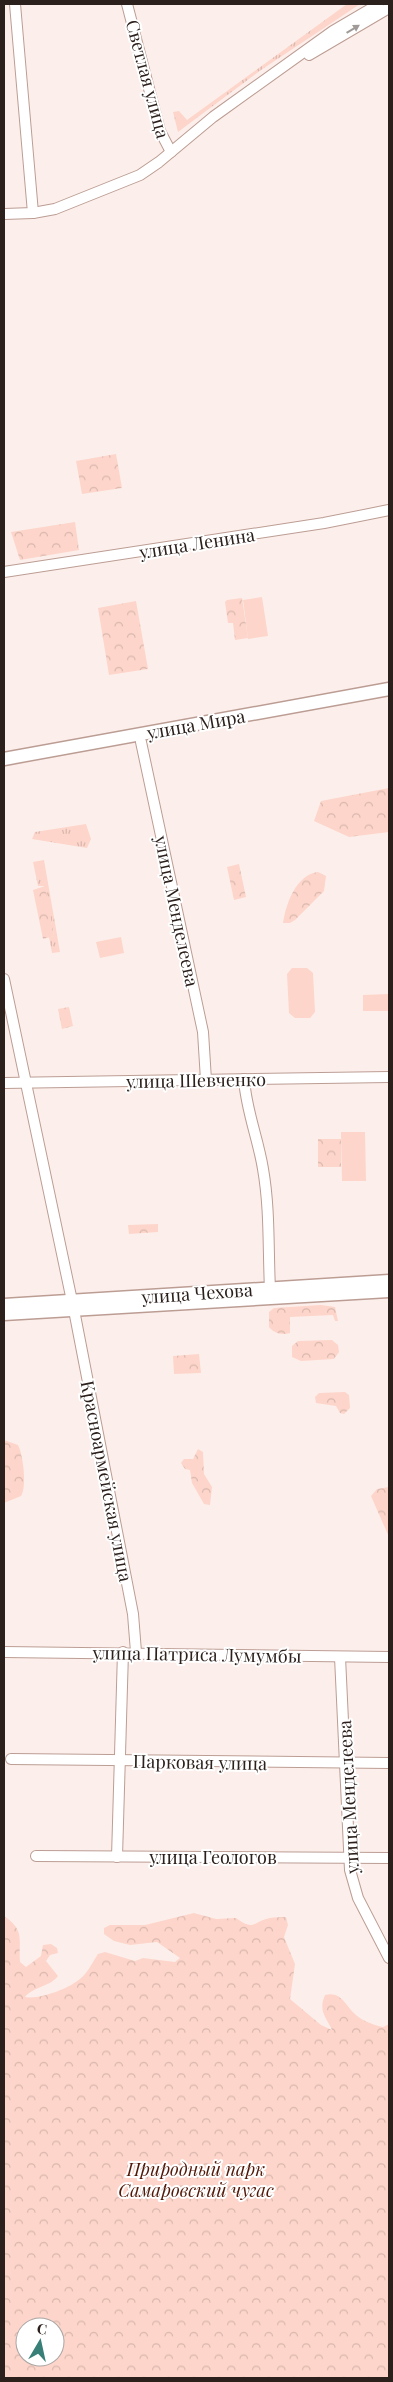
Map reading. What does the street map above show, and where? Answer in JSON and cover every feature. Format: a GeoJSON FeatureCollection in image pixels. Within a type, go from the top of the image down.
{"type":"FeatureCollection","features":[{"type":"Feature","properties":{"kind":"main road","name":"улица Мира"},"geometry":{"type":"LineString","coordinates":[[4,759],[140,738],[296,710],[389,689]]}},
{"type":"Feature","properties":{"kind":"main road","name":"улица Мира"},"geometry":{"type":"LineString","coordinates":[[296,710],[389,698]]}},
{"type":"Feature","properties":{"kind":"main road","name":"улица Мира"},"geometry":{"type":"LineString","coordinates":[[4,767],[140,738]]}},
{"type":"Feature","properties":{"kind":"main road","name":"улица Чехова"},"geometry":{"type":"LineString","coordinates":[[271,1293],[389,1281]]}},
{"type":"Feature","properties":{"kind":"main road","name":"улица Чехова"},"geometry":{"type":"LineString","coordinates":[[4,1305],[73,1305],[271,1293],[389,1290]]}},
{"type":"Feature","properties":{"kind":"main road","name":"улица Чехова"},"geometry":{"type":"LineString","coordinates":[[4,1314],[73,1305]]}},
{"type":"Feature","properties":{"kind":"street"},"geometry":{"type":"LineString","coordinates":[[15,4],[34,213]]}},
{"type":"Feature","properties":{"kind":"street","name":"Светлая улица"},"geometry":{"type":"LineString","coordinates":[[127,4],[160,131],[171,152]]}},
{"type":"Feature","properties":{"kind":"street"},"geometry":{"type":"LineString","coordinates":[[4,214],[34,213],[65,206],[128,181],[149,169],[213,117],[332,31],[379,4]]}},
{"type":"Feature","properties":{"kind":"street"},"geometry":{"type":"LineString","coordinates":[[269,78],[389,8]]}},
{"type":"Feature","properties":{"kind":"street","name":"улица Ленина"},"geometry":{"type":"LineString","coordinates":[[4,572],[324,523],[389,510]]}},
{"type":"Feature","properties":{"kind":"street","name":"улица Менделеева"},"geometry":{"type":"LineString","coordinates":[[140,738],[202,1032],[206,1080]]}},
{"type":"Feature","properties":{"kind":"street","name":"Красноармейская улица"},"geometry":{"type":"LineString","coordinates":[[4,979],[73,1305],[133,1614],[136,1652]]}},
{"type":"Feature","properties":{"kind":"street","name":"улица Шевченко"},"geometry":{"type":"LineString","coordinates":[[4,1083],[389,1077]]}},
{"type":"Feature","properties":{"kind":"street"},"geometry":{"type":"LineString","coordinates":[[244,1079],[246,1103],[259,1146],[265,1179],[271,1293]]}},
{"type":"Feature","properties":{"kind":"street","name":"улица Патриса Лумумбы"},"geometry":{"type":"LineString","coordinates":[[4,1652],[136,1652],[389,1657]]}},
{"type":"Feature","properties":{"kind":"street"},"geometry":{"type":"LineString","coordinates":[[117,1857],[123,1652]]}},
{"type":"Feature","properties":{"kind":"street","name":"улица Менделеева"},"geometry":{"type":"LineString","coordinates":[[340,1657],[349,1858],[352,1882],[358,1898],[388,1955]]}},
{"type":"Feature","properties":{"kind":"street","name":"Парковая улица"},"geometry":{"type":"LineString","coordinates":[[11,1759],[389,1763]]}},
{"type":"Feature","properties":{"kind":"street","name":"улица Геологов"},"geometry":{"type":"LineString","coordinates":[[36,1856],[389,1858]]}},
{"type":"Feature","properties":{"kind":"green space"},"geometry":{"type":"Polygon","coordinates":[[[347,4],[360,4],[261,70],[178,132],[173,112],[179,111],[187,120],[347,4]]]}},
{"type":"Feature","properties":{"kind":"green space"},"geometry":{"type":"Polygon","coordinates":[[[116,454],[122,488],[82,494],[76,461],[116,454]]]}},
{"type":"Feature","properties":{"kind":"green space"},"geometry":{"type":"Polygon","coordinates":[[[75,522],[79,550],[20,560],[11,532],[75,522]]]}},
{"type":"Feature","properties":{"kind":"green space"},"geometry":{"type":"Polygon","coordinates":[[[262,597],[268,636],[248,639],[243,600],[262,597]]]}},
{"type":"Feature","properties":{"kind":"green space"},"geometry":{"type":"Polygon","coordinates":[[[242,598],[248,638],[235,640],[233,623],[228,623],[225,602],[242,598]]]}},
{"type":"Feature","properties":{"kind":"green space"},"geometry":{"type":"Polygon","coordinates":[[[136,601],[148,669],[109,675],[98,608],[136,601]]]}},
{"type":"Feature","properties":{"kind":"green space"},"geometry":{"type":"Polygon","coordinates":[[[389,788],[389,832],[349,837],[314,821],[321,801],[389,788]]]}},
{"type":"Feature","properties":{"kind":"green space"},"geometry":{"type":"Polygon","coordinates":[[[86,824],[91,839],[87,848],[32,839],[35,832],[86,824]]]}},
{"type":"Feature","properties":{"kind":"green space"},"geometry":{"type":"Polygon","coordinates":[[[44,860],[60,952],[52,953],[49,937],[54,936],[44,886],[38,886],[33,862],[44,860]]]}},
{"type":"Feature","properties":{"kind":"green space"},"geometry":{"type":"Polygon","coordinates":[[[239,864],[246,897],[234,900],[227,867],[239,864]]]}},
{"type":"Feature","properties":{"kind":"green space"},"geometry":{"type":"Polygon","coordinates":[[[318,872],[326,876],[324,891],[295,920],[290,923],[283,923],[293,891],[304,878],[318,872]]]}},
{"type":"Feature","properties":{"kind":"green space"},"geometry":{"type":"Polygon","coordinates":[[[45,886],[54,936],[43,939],[33,890],[45,886]]]}},
{"type":"Feature","properties":{"kind":"green space"},"geometry":{"type":"Polygon","coordinates":[[[121,937],[124,953],[100,958],[96,942],[121,937]]]}},
{"type":"Feature","properties":{"kind":"green space"},"geometry":{"type":"Polygon","coordinates":[[[292,968],[307,968],[313,973],[315,1012],[310,1018],[295,1018],[289,1013],[287,974],[292,968]]]}},
{"type":"Feature","properties":{"kind":"green space"},"geometry":{"type":"Polygon","coordinates":[[[389,994],[389,1011],[363,1011],[363,995],[389,994]]]}},
{"type":"Feature","properties":{"kind":"green space"},"geometry":{"type":"Polygon","coordinates":[[[69,1007],[73,1026],[62,1029],[58,1009],[69,1007]]]}},
{"type":"Feature","properties":{"kind":"green space"},"geometry":{"type":"Polygon","coordinates":[[[341,1132],[365,1132],[366,1181],[342,1181],[341,1132]]]}},
{"type":"Feature","properties":{"kind":"green space"},"geometry":{"type":"Polygon","coordinates":[[[318,1139],[341,1139],[341,1167],[318,1167],[318,1139]]]}},
{"type":"Feature","properties":{"kind":"green space"},"geometry":{"type":"Polygon","coordinates":[[[158,1224],[158,1232],[129,1234],[128,1225],[158,1224]]]}},
{"type":"Feature","properties":{"kind":"green space"},"geometry":{"type":"Polygon","coordinates":[[[321,1305],[335,1307],[338,1321],[335,1321],[333,1315],[290,1317],[290,1333],[284,1334],[276,1333],[269,1327],[269,1312],[274,1308],[321,1305]]]}},
{"type":"Feature","properties":{"kind":"green space"},"geometry":{"type":"Polygon","coordinates":[[[332,1340],[338,1345],[339,1352],[334,1359],[301,1361],[292,1357],[292,1346],[298,1341],[332,1340]]]}},
{"type":"Feature","properties":{"kind":"green space"},"geometry":{"type":"Polygon","coordinates":[[[199,1354],[201,1373],[174,1374],[173,1356],[199,1354]]]}},
{"type":"Feature","properties":{"kind":"green space"},"geometry":{"type":"Polygon","coordinates":[[[345,1392],[349,1395],[350,1408],[344,1414],[340,1413],[336,1406],[316,1403],[315,1397],[319,1393],[345,1392]]]}},
{"type":"Feature","properties":{"kind":"green space"},"geometry":{"type":"Polygon","coordinates":[[[4,1440],[18,1445],[20,1449],[24,1486],[21,1496],[4,1503],[4,1440]]]}},
{"type":"Feature","properties":{"kind":"green space"},"geometry":{"type":"Polygon","coordinates":[[[198,1449],[203,1452],[204,1474],[212,1487],[210,1505],[204,1504],[192,1483],[190,1470],[185,1469],[181,1463],[184,1459],[193,1459],[198,1449]]]}},
{"type":"Feature","properties":{"kind":"green space"},"geometry":{"type":"Polygon","coordinates":[[[389,1487],[389,1537],[371,1496],[377,1489],[389,1487]]]}},
{"type":"Feature","properties":{"kind":"green space","name":"Природный парк Самаровский чугас"},"geometry":{"type":"Polygon","coordinates":[[[194,1913],[216,1919],[236,1918],[251,1925],[264,1919],[286,1917],[288,1925],[284,1937],[295,1964],[290,1999],[321,2025],[332,2030],[325,2017],[322,2005],[325,1995],[331,1994],[343,2000],[362,2019],[383,2027],[389,2024],[389,2378],[4,2378],[4,1916],[16,1926],[20,1936],[20,1962],[26,1967],[41,1956],[43,1945],[51,1944],[57,1948],[58,1953],[50,1955],[46,1961],[58,1976],[55,1980],[29,1993],[25,1997],[57,1992],[74,1984],[85,1974],[98,1954],[105,1952],[135,1961],[143,1958],[175,1962],[180,1958],[157,1942],[130,1945],[114,1941],[104,1934],[104,1928],[110,1925],[145,1925],[194,1913]]]}}]}
